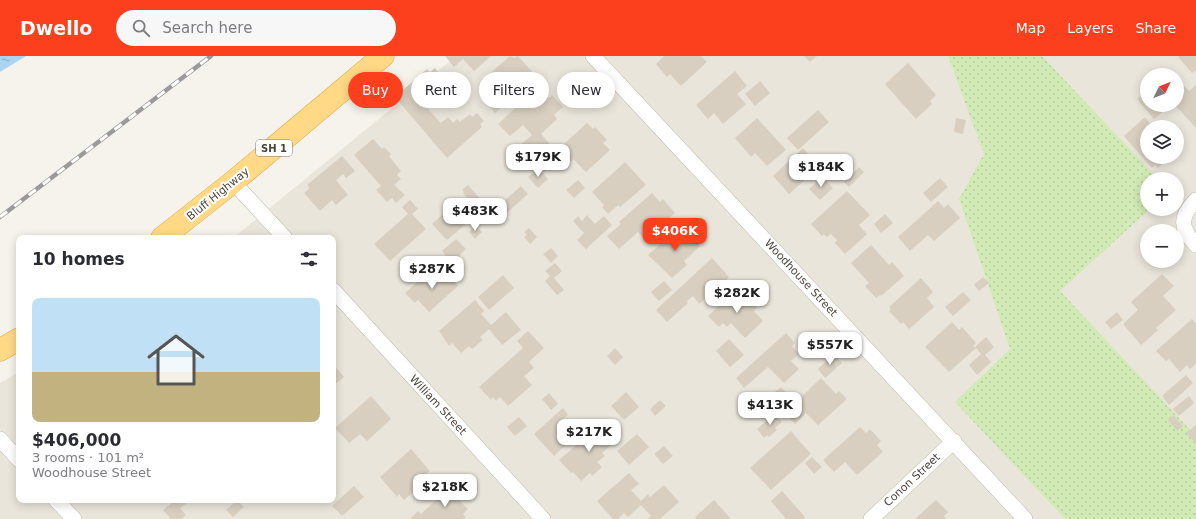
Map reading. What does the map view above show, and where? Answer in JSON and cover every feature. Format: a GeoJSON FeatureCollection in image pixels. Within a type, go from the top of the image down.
{"type":"FeatureCollection","features":[{"type":"Feature","properties":{"kind":"highway","name":"Bluff Highway"},"geometry":{"type":"LineString","coordinates":[[166,235],[233,182],[383,56]]}},
{"type":"Feature","properties":{"kind":"highway"},"geometry":{"type":"LineString","coordinates":[[0,350],[16,341]]}},
{"type":"Feature","properties":{"kind":"street","name":"Woodhouse Street"},"geometry":{"type":"LineString","coordinates":[[593,56],[954,441],[1025,519]]}},
{"type":"Feature","properties":{"kind":"street"},"geometry":{"type":"LineString","coordinates":[[233,182],[282,235]]}},
{"type":"Feature","properties":{"kind":"street"},"geometry":{"type":"LineString","coordinates":[[1196,200],[1184,216],[1183,225],[1186,232],[1196,245]]}},
{"type":"Feature","properties":{"kind":"street","name":"William Street"},"geometry":{"type":"LineString","coordinates":[[336,293],[543,519]]}},
{"type":"Feature","properties":{"kind":"street"},"geometry":{"type":"LineString","coordinates":[[0,440],[16,457]]}},
{"type":"Feature","properties":{"kind":"street","name":"Conon Street"},"geometry":{"type":"LineString","coordinates":[[871,519],[954,441]]}},
{"type":"Feature","properties":{"kind":"street"},"geometry":{"type":"LineString","coordinates":[[59,503],[74,519]]}},
{"type":"Feature","properties":{"kind":"shaded area"},"geometry":{"type":"Polygon","coordinates":[[[456,56],[1196,56],[1196,519],[0,519],[0,383],[16,374],[16,503],[336,503],[336,235],[237,235],[392,108],[403,108],[403,99],[411,93],[411,108],[471,108],[471,72],[436,72],[456,56]]]}},
{"type":"Feature","properties":{"kind":"green space"},"geometry":{"type":"Polygon","coordinates":[[[948,56],[1042,56],[1140,160],[1140,164],[1144,164],[1151,172],[1140,172],[1140,216],[1142,216],[1060,291],[1196,436],[1196,519],[1065,519],[955,402],[1010,349],[959,199],[984,154],[948,56]]]}},
{"type":"Feature","properties":{"kind":"water"},"geometry":{"type":"Polygon","coordinates":[[[0,56],[26,56],[0,72],[0,56]]]}},
{"type":"Feature","properties":{"kind":"building"},"geometry":{"type":"Polygon","coordinates":[[[445,56],[491,56],[474,71],[463,59],[454,67],[445,56]]]}},
{"type":"Feature","properties":{"kind":"building"},"geometry":{"type":"Polygon","coordinates":[[[510,56],[514,58],[518,56],[532,72],[491,72],[510,56]]]}},
{"type":"Feature","properties":{"kind":"building"},"geometry":{"type":"Polygon","coordinates":[[[664,56],[701,56],[707,62],[681,86],[670,74],[667,77],[656,64],[664,56]]]}},
{"type":"Feature","properties":{"kind":"building"},"geometry":{"type":"Polygon","coordinates":[[[804,56],[817,56],[810,62],[804,56]]]}},
{"type":"Feature","properties":{"kind":"building"},"geometry":{"type":"Polygon","coordinates":[[[1196,56],[1196,70],[1192,73],[1178,57],[1196,56]]]}},
{"type":"Feature","properties":{"kind":"building"},"geometry":{"type":"Polygon","coordinates":[[[908,63],[936,95],[930,101],[932,104],[916,119],[885,84],[908,63]]]}},
{"type":"Feature","properties":{"kind":"building"},"geometry":{"type":"Polygon","coordinates":[[[435,68],[438,72],[430,72],[435,68]]]}},
{"type":"Feature","properties":{"kind":"building"},"geometry":{"type":"Polygon","coordinates":[[[735,71],[747,86],[737,94],[746,104],[723,124],[714,113],[708,119],[696,105],[735,71]]]}},
{"type":"Feature","properties":{"kind":"building"},"geometry":{"type":"Polygon","coordinates":[[[760,81],[770,93],[755,106],[745,94],[760,81]]]}},
{"type":"Feature","properties":{"kind":"building"},"geometry":{"type":"Polygon","coordinates":[[[411,83],[411,108],[429,108],[428,109],[441,123],[448,117],[453,123],[457,119],[460,122],[470,114],[472,117],[477,113],[484,121],[480,124],[482,127],[447,158],[403,106],[403,90],[411,83]]]}},
{"type":"Feature","properties":{"kind":"building"},"geometry":{"type":"Polygon","coordinates":[[[1196,85],[1196,128],[1181,112],[1184,112],[1184,86],[1189,91],[1196,85]]]}},
{"type":"Feature","properties":{"kind":"building"},"geometry":{"type":"Polygon","coordinates":[[[552,95],[557,100],[557,108],[562,108],[554,115],[557,119],[541,134],[549,143],[532,158],[520,145],[532,135],[523,125],[510,136],[498,124],[515,108],[549,108],[549,98],[552,95]]]}},
{"type":"Feature","properties":{"kind":"building"},"geometry":{"type":"Polygon","coordinates":[[[491,108],[501,108],[495,113],[491,108]]]}},
{"type":"Feature","properties":{"kind":"building"},"geometry":{"type":"Polygon","coordinates":[[[818,110],[829,122],[798,150],[787,138],[818,110]]]}},
{"type":"Feature","properties":{"kind":"building"},"geometry":{"type":"Polygon","coordinates":[[[1148,112],[1162,112],[1154,119],[1148,112]]]}},
{"type":"Feature","properties":{"kind":"building"},"geometry":{"type":"Polygon","coordinates":[[[757,118],[786,150],[767,166],[755,153],[751,157],[735,138],[757,118]]]}},
{"type":"Feature","properties":{"kind":"building"},"geometry":{"type":"Polygon","coordinates":[[[956,118],[966,120],[963,134],[954,132],[956,118]]]}},
{"type":"Feature","properties":{"kind":"building"},"geometry":{"type":"Polygon","coordinates":[[[1140,122],[1140,154],[1124,136],[1140,122]]]}},
{"type":"Feature","properties":{"kind":"building"},"geometry":{"type":"Polygon","coordinates":[[[587,123],[593,129],[595,127],[607,140],[603,143],[610,150],[586,172],[573,159],[571,162],[568,159],[563,163],[561,161],[550,171],[548,169],[545,172],[540,166],[587,123]]]}},
{"type":"Feature","properties":{"kind":"building"},"geometry":{"type":"Polygon","coordinates":[[[373,139],[382,149],[384,147],[391,154],[389,156],[401,171],[397,175],[401,179],[394,185],[405,195],[396,203],[392,198],[387,202],[376,190],[381,186],[354,155],[373,139]]]}},
{"type":"Feature","properties":{"kind":"building"},"geometry":{"type":"Polygon","coordinates":[[[803,148],[817,164],[813,166],[816,170],[789,194],[773,176],[803,148]]]}},
{"type":"Feature","properties":{"kind":"building"},"geometry":{"type":"Polygon","coordinates":[[[342,156],[355,171],[346,178],[343,174],[336,180],[348,195],[336,205],[332,200],[320,211],[304,193],[310,188],[307,185],[342,156]]]}},
{"type":"Feature","properties":{"kind":"building"},"geometry":{"type":"Polygon","coordinates":[[[625,162],[646,185],[620,207],[618,205],[608,214],[602,207],[604,205],[592,192],[625,162]]]}},
{"type":"Feature","properties":{"kind":"building"},"geometry":{"type":"Polygon","coordinates":[[[1148,164],[1162,164],[1158,168],[1155,165],[1152,168],[1148,164]]]}},
{"type":"Feature","properties":{"kind":"building"},"geometry":{"type":"Polygon","coordinates":[[[859,167],[864,172],[849,187],[844,182],[859,167]]]}},
{"type":"Feature","properties":{"kind":"building"},"geometry":{"type":"Polygon","coordinates":[[[539,168],[548,179],[538,188],[528,177],[539,168]]]}},
{"type":"Feature","properties":{"kind":"building"},"geometry":{"type":"Polygon","coordinates":[[[822,177],[833,188],[820,200],[809,189],[822,177]]]}},
{"type":"Feature","properties":{"kind":"building"},"geometry":{"type":"Polygon","coordinates":[[[940,178],[948,187],[931,202],[923,193],[940,178]]]}},
{"type":"Feature","properties":{"kind":"building"},"geometry":{"type":"Polygon","coordinates":[[[578,180],[585,188],[574,198],[566,190],[578,180]]]}},
{"type":"Feature","properties":{"kind":"building"},"geometry":{"type":"Polygon","coordinates":[[[468,185],[484,203],[477,209],[463,193],[464,192],[462,190],[468,185]]]}},
{"type":"Feature","properties":{"kind":"building"},"geometry":{"type":"Polygon","coordinates":[[[521,186],[528,194],[502,217],[495,209],[521,186]]]}},
{"type":"Feature","properties":{"kind":"building"},"geometry":{"type":"Polygon","coordinates":[[[847,191],[870,215],[859,225],[867,234],[845,254],[835,243],[837,240],[831,234],[827,237],[824,234],[822,236],[811,224],[847,191]]]}},
{"type":"Feature","properties":{"kind":"building"},"geometry":{"type":"Polygon","coordinates":[[[652,193],[660,202],[663,199],[675,213],[662,224],[665,229],[657,236],[655,234],[647,242],[638,232],[619,249],[607,236],[621,224],[619,222],[652,193]]]}},
{"type":"Feature","properties":{"kind":"building"},"geometry":{"type":"Polygon","coordinates":[[[410,200],[418,209],[412,214],[426,229],[390,261],[374,244],[408,214],[402,207],[410,200]]]}},
{"type":"Feature","properties":{"kind":"building"},"geometry":{"type":"Polygon","coordinates":[[[938,201],[944,208],[948,204],[960,218],[934,241],[928,235],[910,251],[898,237],[938,201]]]}},
{"type":"Feature","properties":{"kind":"building"},"geometry":{"type":"Polygon","coordinates":[[[452,206],[467,223],[447,240],[432,224],[452,206]]]}},
{"type":"Feature","properties":{"kind":"building"},"geometry":{"type":"Polygon","coordinates":[[[885,214],[893,223],[881,233],[874,224],[885,214]]]}},
{"type":"Feature","properties":{"kind":"building"},"geometry":{"type":"Polygon","coordinates":[[[587,215],[595,224],[604,216],[612,225],[586,249],[577,240],[584,233],[573,221],[578,216],[582,221],[587,215]]]}},
{"type":"Feature","properties":{"kind":"building"},"geometry":{"type":"Polygon","coordinates":[[[682,225],[700,246],[684,261],[687,265],[672,278],[648,255],[682,225]]]}},
{"type":"Feature","properties":{"kind":"building"},"geometry":{"type":"Polygon","coordinates":[[[475,226],[482,232],[475,239],[469,232],[475,226]]]}},
{"type":"Feature","properties":{"kind":"building"},"geometry":{"type":"Polygon","coordinates":[[[529,228],[537,237],[530,244],[524,237],[527,235],[524,232],[529,228]]]}},
{"type":"Feature","properties":{"kind":"building"},"geometry":{"type":"Polygon","coordinates":[[[456,239],[466,249],[459,256],[462,259],[454,267],[442,251],[456,239]]]}},
{"type":"Feature","properties":{"kind":"building"},"geometry":{"type":"Polygon","coordinates":[[[871,245],[889,265],[892,262],[904,276],[881,296],[880,295],[876,298],[865,286],[869,283],[851,263],[871,245]]]}},
{"type":"Feature","properties":{"kind":"building"},"geometry":{"type":"Polygon","coordinates":[[[551,248],[558,256],[551,263],[543,254],[551,248]]]}},
{"type":"Feature","properties":{"kind":"building"},"geometry":{"type":"Polygon","coordinates":[[[712,258],[729,277],[720,286],[724,290],[711,302],[707,297],[699,304],[693,296],[687,301],[688,303],[667,322],[656,310],[712,258]]]}},
{"type":"Feature","properties":{"kind":"building"},"geometry":{"type":"Polygon","coordinates":[[[555,263],[562,271],[554,278],[564,290],[557,295],[545,281],[550,276],[545,271],[555,263]]]}},
{"type":"Feature","properties":{"kind":"building"},"geometry":{"type":"Polygon","coordinates":[[[431,270],[440,279],[446,273],[458,286],[429,312],[418,300],[415,303],[405,293],[431,270]]]}},
{"type":"Feature","properties":{"kind":"building"},"geometry":{"type":"Polygon","coordinates":[[[1162,274],[1174,286],[1163,296],[1176,310],[1156,328],[1158,330],[1141,345],[1123,324],[1138,310],[1131,302],[1162,274]]]}},
{"type":"Feature","properties":{"kind":"building"},"geometry":{"type":"Polygon","coordinates":[[[503,275],[514,288],[489,310],[478,297],[503,275]]]}},
{"type":"Feature","properties":{"kind":"building"},"geometry":{"type":"Polygon","coordinates":[[[983,277],[989,283],[979,291],[974,285],[983,277]]]}},
{"type":"Feature","properties":{"kind":"building"},"geometry":{"type":"Polygon","coordinates":[[[921,278],[933,292],[927,298],[934,307],[909,329],[903,322],[901,324],[889,311],[891,309],[889,307],[921,278]]]}},
{"type":"Feature","properties":{"kind":"building"},"geometry":{"type":"Polygon","coordinates":[[[664,281],[672,290],[659,301],[651,292],[664,281]]]}},
{"type":"Feature","properties":{"kind":"building"},"geometry":{"type":"Polygon","coordinates":[[[735,291],[742,298],[745,294],[757,308],[754,311],[763,321],[745,338],[731,323],[727,327],[723,323],[719,327],[708,316],[735,291]]]}},
{"type":"Feature","properties":{"kind":"building"},"geometry":{"type":"Polygon","coordinates":[[[963,292],[971,300],[953,316],[945,307],[963,292]]]}},
{"type":"Feature","properties":{"kind":"building"},"geometry":{"type":"Polygon","coordinates":[[[475,300],[484,311],[481,314],[491,325],[506,312],[521,330],[502,345],[489,329],[480,337],[483,340],[472,349],[469,346],[461,353],[452,343],[449,346],[439,331],[475,300]]]}},
{"type":"Feature","properties":{"kind":"building"},"geometry":{"type":"Polygon","coordinates":[[[1117,312],[1123,320],[1111,329],[1105,322],[1117,312]]]}},
{"type":"Feature","properties":{"kind":"building"},"geometry":{"type":"Polygon","coordinates":[[[1192,319],[1196,323],[1196,364],[1190,369],[1187,365],[1180,372],[1169,359],[1166,361],[1156,351],[1192,319]]]}},
{"type":"Feature","properties":{"kind":"building"},"geometry":{"type":"Polygon","coordinates":[[[952,322],[959,330],[962,327],[976,343],[973,346],[976,348],[949,372],[925,347],[952,322]]]}},
{"type":"Feature","properties":{"kind":"building"},"geometry":{"type":"Polygon","coordinates":[[[528,331],[544,348],[529,362],[534,368],[524,376],[532,385],[508,406],[500,397],[496,401],[493,397],[491,400],[479,387],[523,348],[517,341],[528,331]]]}},
{"type":"Feature","properties":{"kind":"building"},"geometry":{"type":"Polygon","coordinates":[[[786,333],[795,343],[792,346],[799,354],[791,361],[799,369],[784,383],[768,367],[744,388],[736,378],[786,333]]]}},
{"type":"Feature","properties":{"kind":"building"},"geometry":{"type":"Polygon","coordinates":[[[986,337],[994,347],[985,355],[991,362],[977,375],[969,365],[981,354],[975,347],[986,337]]]}},
{"type":"Feature","properties":{"kind":"building"},"geometry":{"type":"Polygon","coordinates":[[[729,339],[744,355],[730,367],[716,351],[729,339]]]}},
{"type":"Feature","properties":{"kind":"building"},"geometry":{"type":"Polygon","coordinates":[[[615,348],[623,357],[615,365],[607,356],[615,348]]]}},
{"type":"Feature","properties":{"kind":"building"},"geometry":{"type":"Polygon","coordinates":[[[834,354],[842,363],[825,378],[818,369],[834,354]]]}},
{"type":"Feature","properties":{"kind":"building"},"geometry":{"type":"Polygon","coordinates":[[[336,368],[344,377],[336,384],[336,368]]]}},
{"type":"Feature","properties":{"kind":"building"},"geometry":{"type":"Polygon","coordinates":[[[1186,375],[1193,383],[1169,405],[1162,396],[1186,375]]]}},
{"type":"Feature","properties":{"kind":"building"},"geometry":{"type":"Polygon","coordinates":[[[821,378],[836,394],[839,391],[847,399],[818,425],[806,413],[795,424],[785,413],[821,378]]]}},
{"type":"Feature","properties":{"kind":"building"},"geometry":{"type":"Polygon","coordinates":[[[781,387],[787,394],[772,407],[766,399],[781,387]]]}},
{"type":"Feature","properties":{"kind":"building"},"geometry":{"type":"Polygon","coordinates":[[[626,392],[639,407],[624,420],[611,406],[626,392]]]}},
{"type":"Feature","properties":{"kind":"building"},"geometry":{"type":"Polygon","coordinates":[[[549,393],[558,404],[551,410],[542,399],[549,393]]]}},
{"type":"Feature","properties":{"kind":"building"},"geometry":{"type":"Polygon","coordinates":[[[371,396],[391,419],[367,441],[360,434],[349,443],[336,429],[336,427],[371,396]]]}},
{"type":"Feature","properties":{"kind":"building"},"geometry":{"type":"Polygon","coordinates":[[[1189,396],[1194,403],[1179,416],[1173,409],[1189,396]]]}},
{"type":"Feature","properties":{"kind":"building"},"geometry":{"type":"Polygon","coordinates":[[[660,400],[666,406],[655,416],[650,409],[660,400]]]}},
{"type":"Feature","properties":{"kind":"building"},"geometry":{"type":"Polygon","coordinates":[[[563,408],[568,415],[560,422],[566,428],[563,430],[569,437],[566,440],[569,442],[554,456],[534,434],[563,408]]]}},
{"type":"Feature","properties":{"kind":"building"},"geometry":{"type":"Polygon","coordinates":[[[774,414],[782,422],[775,428],[777,430],[769,437],[767,435],[764,438],[757,429],[774,414]]]}},
{"type":"Feature","properties":{"kind":"building"},"geometry":{"type":"Polygon","coordinates":[[[1173,415],[1183,426],[1177,431],[1168,420],[1173,415]]]}},
{"type":"Feature","properties":{"kind":"building"},"geometry":{"type":"Polygon","coordinates":[[[519,417],[527,426],[515,436],[507,427],[519,417]]]}},
{"type":"Feature","properties":{"kind":"building"},"geometry":{"type":"Polygon","coordinates":[[[602,423],[617,440],[602,453],[605,456],[597,462],[602,467],[592,476],[590,473],[581,481],[559,460],[602,423]]]}},
{"type":"Feature","properties":{"kind":"building"},"geometry":{"type":"Polygon","coordinates":[[[1196,425],[1196,444],[1186,433],[1196,425]]]}},
{"type":"Feature","properties":{"kind":"building"},"geometry":{"type":"Polygon","coordinates":[[[860,427],[866,433],[870,429],[881,441],[877,445],[883,452],[857,475],[845,462],[834,472],[823,460],[860,427]]]}},
{"type":"Feature","properties":{"kind":"building"},"geometry":{"type":"Polygon","coordinates":[[[791,431],[811,454],[771,490],[750,468],[791,431]]]}},
{"type":"Feature","properties":{"kind":"building"},"geometry":{"type":"Polygon","coordinates":[[[637,434],[649,447],[629,465],[617,451],[637,434]]]}},
{"type":"Feature","properties":{"kind":"building"},"geometry":{"type":"Polygon","coordinates":[[[664,446],[673,456],[663,464],[654,454],[664,446]]]}},
{"type":"Feature","properties":{"kind":"building"},"geometry":{"type":"Polygon","coordinates":[[[411,449],[430,471],[425,475],[428,479],[404,500],[399,494],[397,497],[380,477],[411,449]]]}},
{"type":"Feature","properties":{"kind":"building"},"geometry":{"type":"Polygon","coordinates":[[[812,457],[822,467],[814,474],[805,463],[812,457]]]}},
{"type":"Feature","properties":{"kind":"building"},"geometry":{"type":"Polygon","coordinates":[[[629,473],[639,484],[631,490],[641,501],[648,494],[650,497],[664,485],[679,502],[660,519],[648,519],[651,516],[641,505],[628,517],[624,513],[618,519],[613,519],[597,501],[629,473]]]}},
{"type":"Feature","properties":{"kind":"building"},"geometry":{"type":"Polygon","coordinates":[[[354,486],[364,497],[342,516],[332,506],[354,486]]]}},
{"type":"Feature","properties":{"kind":"building"},"geometry":{"type":"Polygon","coordinates":[[[449,488],[451,491],[453,488],[462,498],[459,500],[468,509],[463,514],[466,517],[464,519],[410,519],[418,511],[421,514],[449,488]]]}},
{"type":"Feature","properties":{"kind":"building"},"geometry":{"type":"Polygon","coordinates":[[[782,491],[805,517],[803,519],[786,519],[771,501],[782,491]]]}},
{"type":"Feature","properties":{"kind":"building"},"geometry":{"type":"Polygon","coordinates":[[[714,500],[731,519],[697,519],[695,517],[714,500]]]}},
{"type":"Feature","properties":{"kind":"building"},"geometry":{"type":"Polygon","coordinates":[[[936,500],[948,512],[944,516],[946,519],[915,519],[936,500]]]}},
{"type":"Feature","properties":{"kind":"building"},"geometry":{"type":"Polygon","coordinates":[[[171,503],[187,503],[180,508],[186,515],[181,519],[168,519],[170,518],[163,510],[171,503]]]}},
{"type":"Feature","properties":{"kind":"building"},"geometry":{"type":"Polygon","coordinates":[[[234,503],[240,503],[244,507],[233,517],[226,510],[234,503]]]}},
{"type":"Feature","properties":{"kind":"railway"},"geometry":{"type":"LineString","coordinates":[[0,217],[211,56]]}}]}
